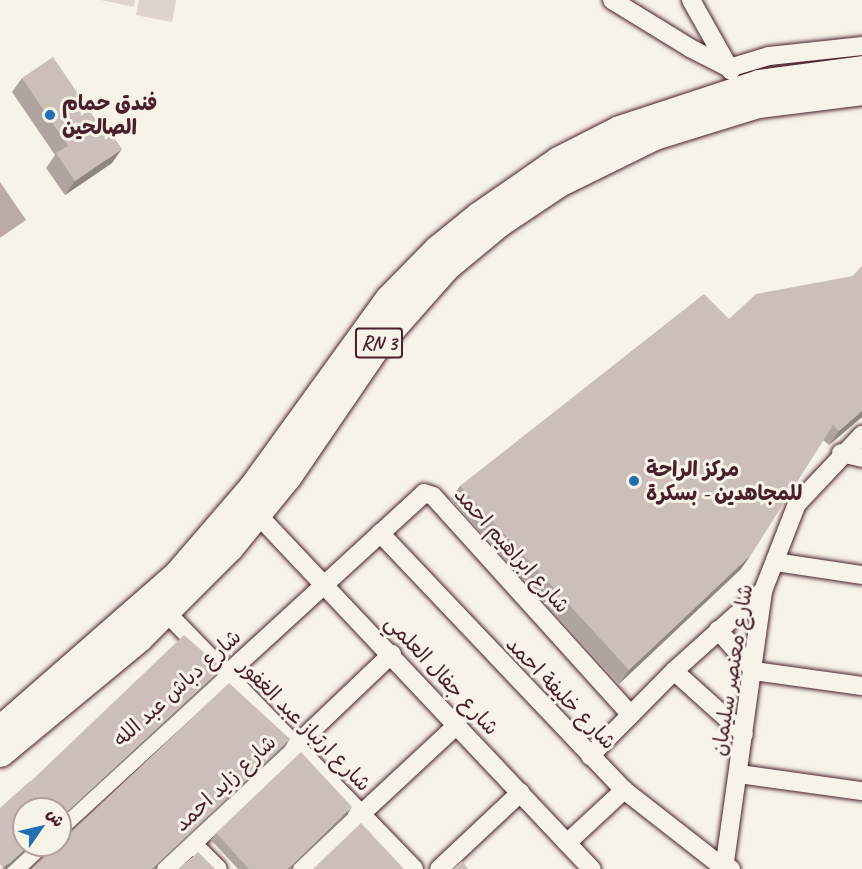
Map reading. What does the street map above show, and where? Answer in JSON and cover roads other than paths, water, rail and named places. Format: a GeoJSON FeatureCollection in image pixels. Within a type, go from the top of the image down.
{"type":"FeatureCollection","features":[{"type":"Feature","properties":{"kind":"main road","name":"RN 3"},"geometry":{"type":"LineString","coordinates":[[0,729],[176,575],[252,487],[383,306],[454,234],[526,181],[580,148],[735,78],[776,80],[862,69]]}},
{"type":"Feature","properties":{"kind":"main road","name":"RN 3"},"geometry":{"type":"LineString","coordinates":[[0,753],[64,704],[166,612],[257,514],[311,444],[378,344],[447,266],[499,223],[559,183],[654,136],[758,104],[862,91]]}},
{"type":"Feature","properties":{"kind":"street"},"geometry":{"type":"LineString","coordinates":[[612,0],[735,78]]}},
{"type":"Feature","properties":{"kind":"street"},"geometry":{"type":"LineString","coordinates":[[691,0],[735,78]]}},
{"type":"Feature","properties":{"kind":"street"},"geometry":{"type":"LineString","coordinates":[[735,78],[769,57],[862,46]]}},
{"type":"Feature","properties":{"kind":"street","name":"شارع معنصر سليمان"},"geometry":{"type":"LineString","coordinates":[[726,869],[764,591],[797,504],[841,453],[862,435]]}},
{"type":"Feature","properties":{"kind":"street"},"geometry":{"type":"LineString","coordinates":[[841,453],[862,458]]}},
{"type":"Feature","properties":{"kind":"street","name":"شارع ابراهيم احمد"},"geometry":{"type":"LineString","coordinates":[[325,585],[421,495],[430,493],[631,715]]}},
{"type":"Feature","properties":{"kind":"street","name":"شارع جفال العلمي"},"geometry":{"type":"LineString","coordinates":[[257,514],[521,792],[567,843],[579,865]]}},
{"type":"Feature","properties":{"kind":"street","name":"شارع خليفة احمد"},"geometry":{"type":"LineString","coordinates":[[380,533],[624,790],[726,869]]}},
{"type":"Feature","properties":{"kind":"street"},"geometry":{"type":"LineString","coordinates":[[775,562],[862,575]]}},
{"type":"Feature","properties":{"kind":"street","name":"شارع دباش عبد الله"},"geometry":{"type":"LineString","coordinates":[[72,816],[325,585]]}},
{"type":"Feature","properties":{"kind":"street"},"geometry":{"type":"LineString","coordinates":[[590,756],[674,671],[764,591]]}},
{"type":"Feature","properties":{"kind":"street","name":"شارع ارتباز عبد الغفور"},"geometry":{"type":"LineString","coordinates":[[166,612],[224,675],[297,746],[414,869]]}},
{"type":"Feature","properties":{"kind":"street"},"geometry":{"type":"LineString","coordinates":[[718,630],[754,670],[862,686]]}},
{"type":"Feature","properties":{"kind":"street","name":"شارع زايد احمد"},"geometry":{"type":"LineString","coordinates":[[166,869],[392,654]]}},
{"type":"Feature","properties":{"kind":"street"},"geometry":{"type":"LineString","coordinates":[[674,671],[744,734]]}},
{"type":"Feature","properties":{"kind":"street"},"geometry":{"type":"LineString","coordinates":[[302,869],[458,724]]}},
{"type":"Feature","properties":{"kind":"street"},"geometry":{"type":"LineString","coordinates":[[739,774],[862,792]]}},
{"type":"Feature","properties":{"kind":"street"},"geometry":{"type":"LineString","coordinates":[[567,843],[624,790]]}},
{"type":"Feature","properties":{"kind":"street"},"geometry":{"type":"LineString","coordinates":[[444,868],[521,792]]}},
{"type":"Feature","properties":{"kind":"street"},"geometry":{"type":"LineString","coordinates":[[193,844],[219,869]]}},
{"type":"Feature","properties":{"kind":"street"},"geometry":{"type":"LineString","coordinates":[[15,869],[28,857]]}},
{"type":"Feature","properties":{"kind":"place","name":"فندق حمام الصالحين"},"geometry":{"type":"Point","coordinates":[50,115]}},
{"type":"Feature","properties":{"kind":"place","name":"مركز الراحة للمجاهدين - بسكرة"},"geometry":{"type":"Point","coordinates":[634,481]}}]}
